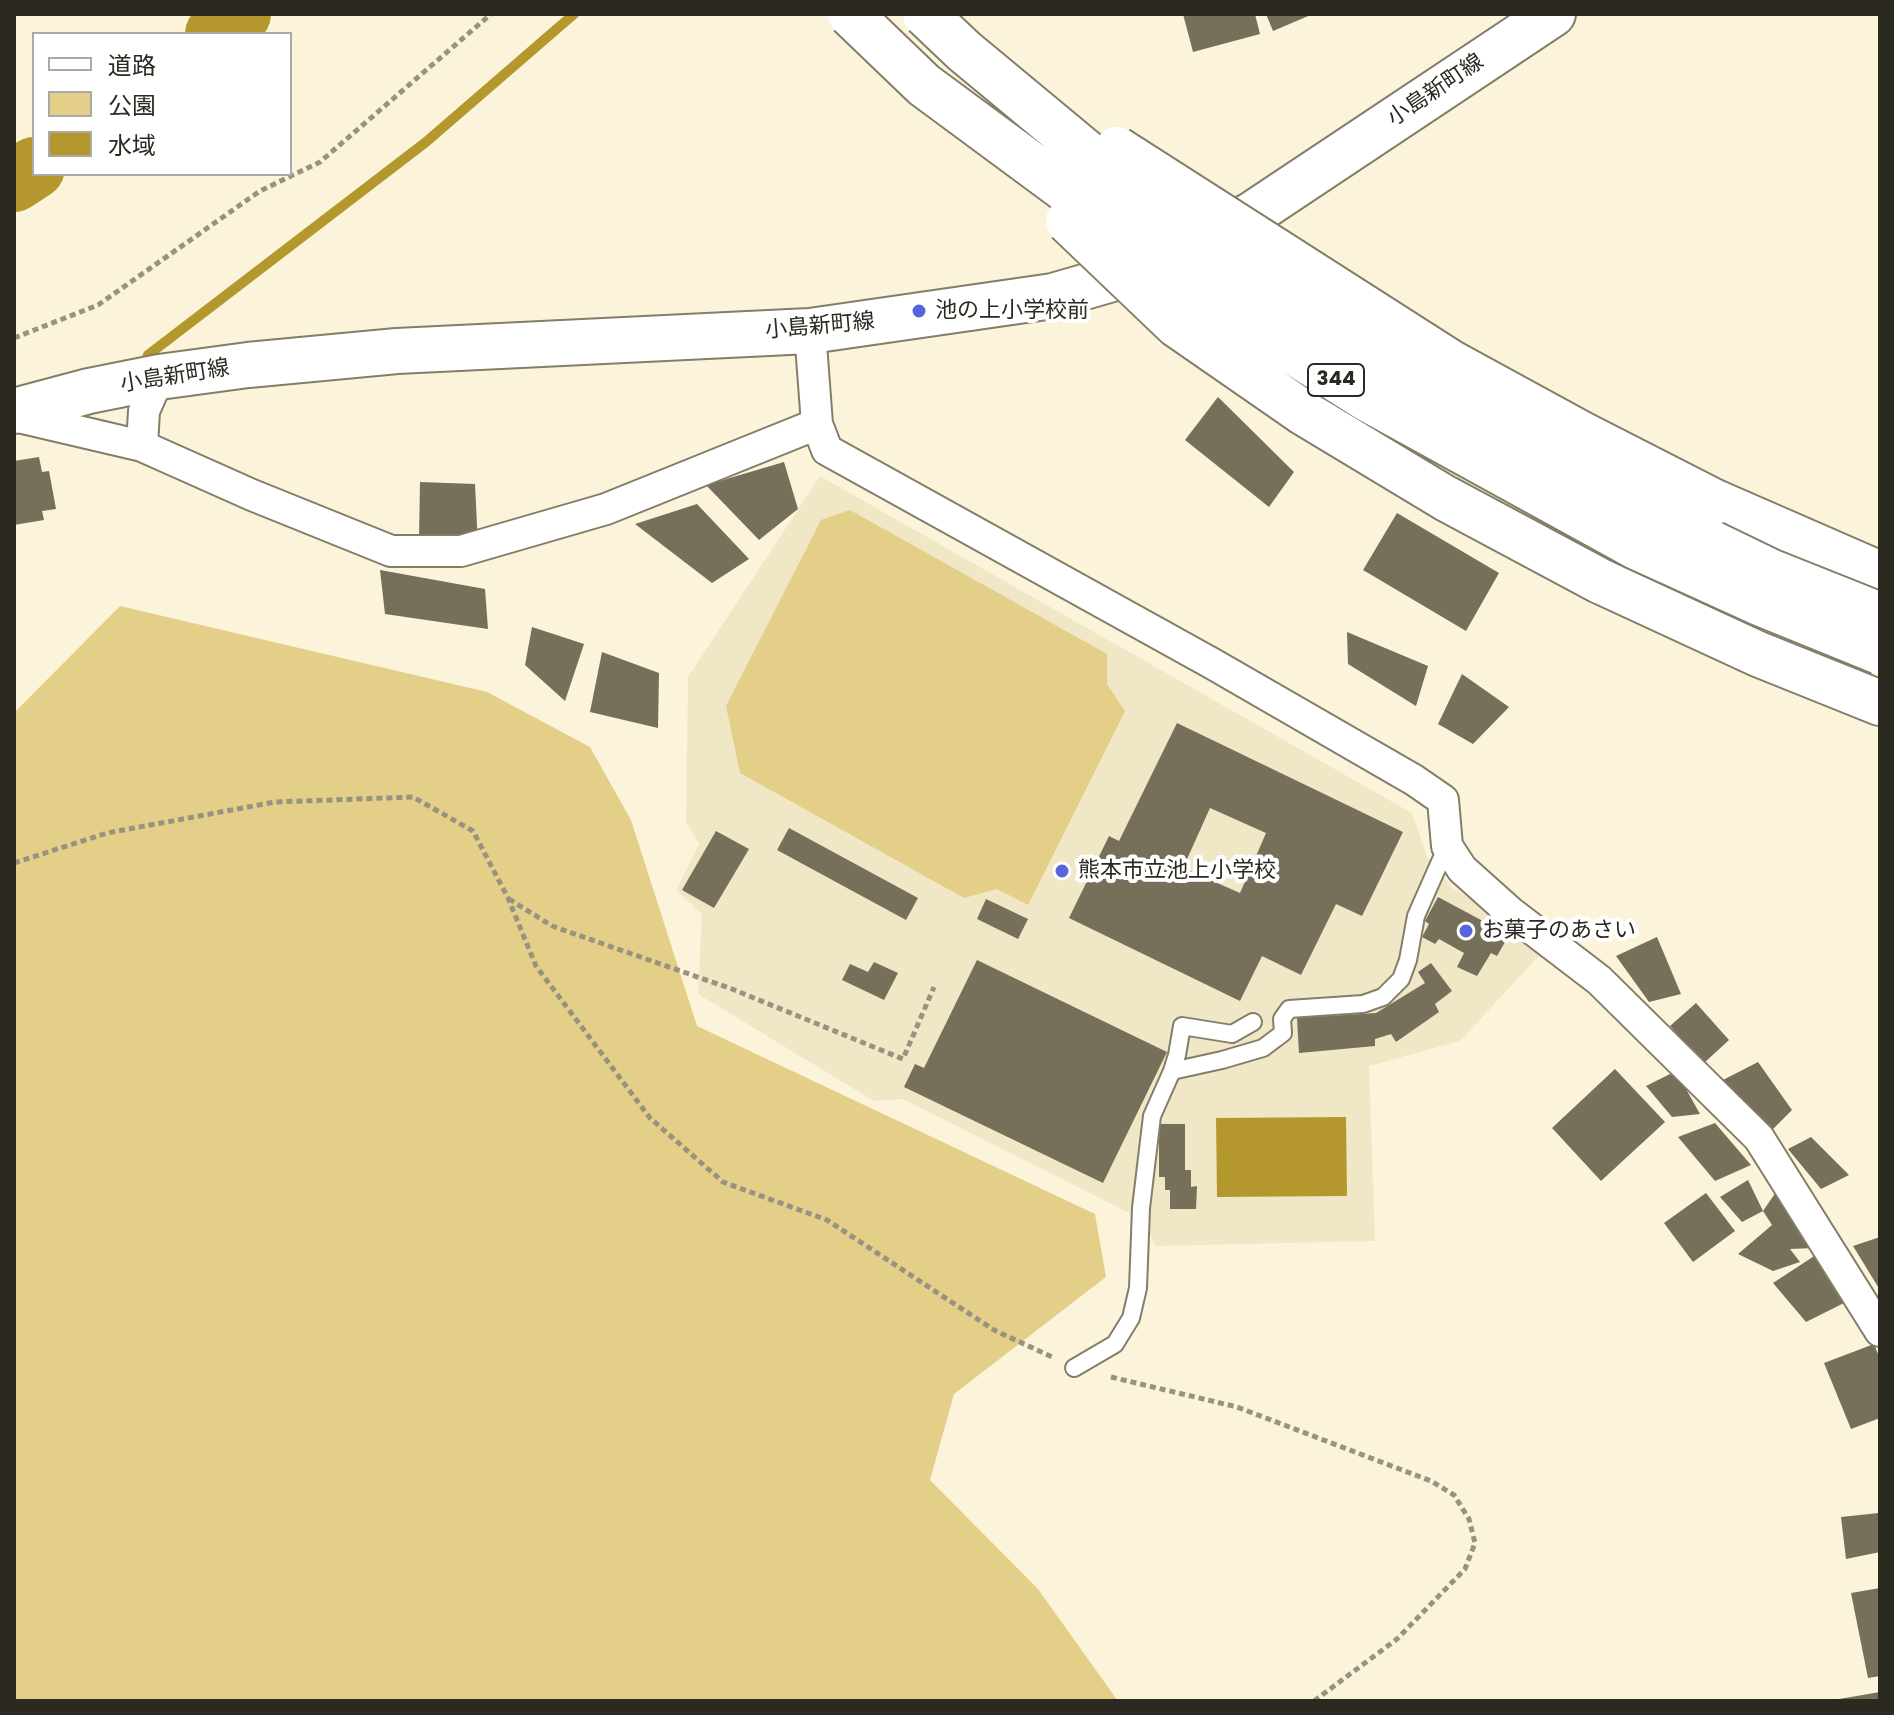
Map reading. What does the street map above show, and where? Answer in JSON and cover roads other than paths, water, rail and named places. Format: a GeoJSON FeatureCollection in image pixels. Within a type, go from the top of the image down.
{"type":"FeatureCollection","features":[{"type":"Feature","properties":{"kind":"main road","name":"344"},"geometry":{"type":"LineString","coordinates":[[850,14],[924,85],[1242,320],[1367,399],[1636,547],[1757,602],[1880,652]]}},
{"type":"Feature","properties":{"kind":"main road","name":"344"},"geometry":{"type":"LineString","coordinates":[[925,14],[964,51],[1182,232],[1383,370],[1522,451],[1772,572],[1880,615]]}},
{"type":"Feature","properties":{"kind":"main road","name":"小島新町線"},"geometry":{"type":"LineString","coordinates":[[14,414],[89,391],[159,377],[397,351],[810,331],[1053,296],[1143,270],[1251,215],[1553,14]]}},
{"type":"Feature","properties":{"kind":"main road"},"geometry":{"type":"LineString","coordinates":[[964,51],[1450,362],[1715,502],[1880,574]]}},
{"type":"Feature","properties":{"kind":"main road"},"geometry":{"type":"LineString","coordinates":[[924,85],[1177,325],[1304,413],[1445,498],[1600,581],[1758,654],[1880,703]]}},
{"type":"Feature","properties":{"kind":"street"},"geometry":{"type":"LineString","coordinates":[[810,331],[817,424],[827,450],[1213,664],[1414,780],[1443,800],[1447,846],[1462,869],[1510,912],[1599,980],[1759,1138],[1880,1331]]}},
{"type":"Feature","properties":{"kind":"street"},"geometry":{"type":"LineString","coordinates":[[142,446],[144,411],[159,377]]}},
{"type":"Feature","properties":{"kind":"street"},"geometry":{"type":"LineString","coordinates":[[14,414],[142,446],[252,495],[391,551],[461,551],[606,509],[817,424]]}},
{"type":"Feature","properties":{"kind":"lane"},"geometry":{"type":"LineString","coordinates":[[1172,1071],[1263,1048],[1283,1033],[1282,1019],[1289,1009],[1363,1004],[1383,997],[1401,979],[1408,960],[1416,916],[1447,846]]}},
{"type":"Feature","properties":{"kind":"lane"},"geometry":{"type":"LineString","coordinates":[[1074,1368],[1115,1344],[1131,1318],[1138,1288],[1141,1208],[1152,1116],[1172,1071],[1182,1026],[1232,1034],[1253,1022]]}},
{"type":"Feature","properties":{"kind":"water"},"geometry":{"type":"Polygon","coordinates":[[[1346,1117],[1347,1196],[1217,1197],[1216,1118],[1346,1117]]]}},
{"type":"Feature","properties":{"kind":"waterway"},"geometry":{"type":"LineString","coordinates":[[218,32],[240,14]]}},
{"type":"Feature","properties":{"kind":"waterway"},"geometry":{"type":"LineString","coordinates":[[142,368],[148,355],[426,142],[574,14]]}},
{"type":"Feature","properties":{"kind":"waterway"},"geometry":{"type":"LineString","coordinates":[[14,181],[32,169]]}},
{"type":"Feature","properties":{"kind":"place","name":"池の上小学校前"},"geometry":{"type":"Point","coordinates":[919,311]}},
{"type":"Feature","properties":{"kind":"place","name":"熊本市立池上小学校"},"geometry":{"type":"Point","coordinates":[1062,871]}},
{"type":"Feature","properties":{"kind":"place","name":"お菓子のあさい"},"geometry":{"type":"Point","coordinates":[1466,931]}}]}
